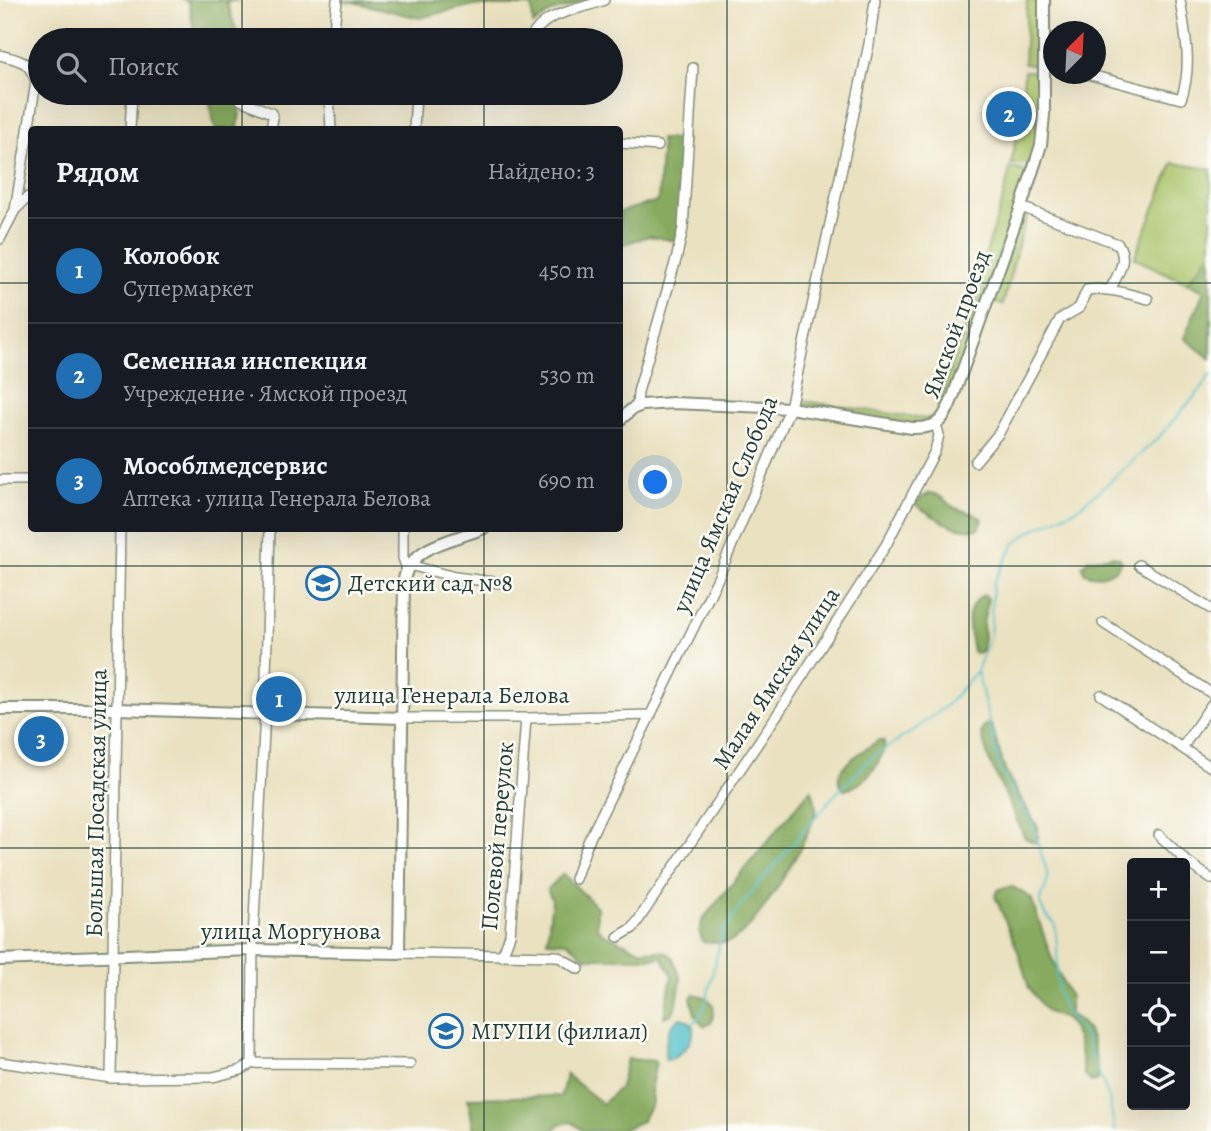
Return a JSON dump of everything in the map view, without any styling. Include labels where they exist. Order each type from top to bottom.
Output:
[{"type":"main road","name":"Ямской проезд","points":[[1044,0],[1046,21]]},
{"type":"main road","name":"Ямской проезд","points":[[637,406],[673,403],[790,408],[912,428],[928,428],[936,424],[943,418],[950,404],[1021,207],[1041,145],[1047,84]]},
{"type":"main road","points":[[623,418],[637,406]]},
{"type":"main road","points":[[399,953],[403,587],[408,567],[416,557],[425,550],[468,532]]},
{"type":"main road","name":"улица Генерала Белова","points":[[0,709],[117,709],[402,718]]},
{"type":"main road","name":"улица Моргунова","points":[[0,960],[252,950],[399,953]]},
{"type":"street","points":[[334,28],[337,0]]},
{"type":"street","points":[[538,28],[551,16],[604,0]]},
{"type":"street","name":"улица Ямская Слобода","points":[[575,879],[588,842],[718,578],[790,408],[869,44],[875,0]]},
{"type":"street","points":[[1106,79],[1181,99],[1188,71],[1180,0]]},
{"type":"street","points":[[0,55],[28,66]]},
{"type":"street","points":[[637,406],[638,392],[683,228],[693,68]]},
{"type":"street","points":[[29,126],[32,105]]},
{"type":"street","points":[[130,126],[131,105]]},
{"type":"street","points":[[253,105],[271,113],[272,126]]},
{"type":"street","points":[[330,105],[331,126]]},
{"type":"street","points":[[414,126],[415,105]]},
{"type":"street","points":[[15,210],[28,131]]},
{"type":"street","points":[[623,142],[658,146]]},
{"type":"street","points":[[0,239],[15,210],[28,197]]},
{"type":"street","points":[[1021,207],[1118,244],[1122,248],[1123,262],[1110,290]]},
{"type":"street","points":[[975,462],[999,433],[1060,319],[1079,308],[1087,290],[1110,290],[1148,299]]},
{"type":"street","name":"Малая Ямская улица","points":[[618,937],[632,928],[640,917],[783,706],[886,545],[934,451],[939,435],[936,424]]},
{"type":"street","points":[[0,480],[28,480]]},
{"type":"street","name":"Большая Посадская улица","points":[[111,1077],[120,532]]},
{"type":"street","points":[[252,1063],[252,950],[265,713],[270,532]]},
{"type":"street","points":[[403,532],[403,558],[408,567],[455,578],[501,583]]},
{"type":"street","points":[[1139,565],[1211,609]]},
{"type":"street","points":[[1103,623],[1211,693]]},
{"type":"street","points":[[1101,695],[1211,766]]},
{"type":"street","points":[[1182,748],[1211,705]]},
{"type":"street","name":"улица Генерала Белова","points":[[402,718],[651,715]]},
{"type":"street","name":"Полевой переулок","points":[[502,956],[510,935],[526,718]]},
{"type":"street","points":[[1159,835],[1185,860],[1211,879]]},
{"type":"street","name":"улица Моргунова","points":[[399,953],[557,956],[579,969]]},
{"type":"street","points":[[0,1062],[111,1077],[213,1077],[241,1070],[252,1063],[410,1064]]},
{"type":"green space","points":[[184,0],[238,0],[227,2],[235,28],[194,28],[189,3]]},
{"type":"green space","points":[[595,0],[551,12],[533,25],[532,6],[470,6],[419,18],[342,1]]},
{"type":"green space","points":[[1027,0],[1039,0],[1039,65],[1024,64]]},
{"type":"green space","points":[[1024,71],[1039,71],[1038,129],[1030,163],[1011,164],[1022,107]]},
{"type":"green space","points":[[210,105],[241,105],[238,126],[214,126]]},
{"type":"green space","points":[[660,139],[685,139],[676,241],[649,236],[623,244],[623,211],[658,201]]},
{"type":"green space","points":[[1173,163],[1211,169],[1211,253],[1187,283],[1134,258]]},
{"type":"green space","points":[[1010,168],[1025,171],[1027,174],[972,330],[968,333],[962,332],[1003,198]]},
{"type":"green space","points":[[1023,212],[1029,212],[1003,305],[995,303],[993,301]]},
{"type":"green space","points":[[1211,253],[1211,359],[1184,338],[1204,291],[1187,283]]},
{"type":"green space","points":[[961,338],[968,340],[954,383],[939,415],[932,421],[912,423],[797,403],[796,400],[926,419],[935,416]]},
{"type":"green space","points":[[930,493],[941,497],[955,508],[980,517],[983,520],[978,529],[952,526],[914,504]]},
{"type":"green space","points":[[1112,556],[1122,561],[1110,573],[1101,576],[1085,573],[1082,566],[1088,560]]},
{"type":"green space","points":[[983,595],[988,599],[983,623],[982,651],[977,653],[973,652],[969,614]]},
{"type":"green space","points":[[989,723],[1005,771],[1038,828],[1036,843],[1025,838],[989,760],[981,733]]},
{"type":"green space","points":[[879,740],[884,741],[884,748],[872,772],[859,784],[844,790],[839,783],[843,768]]},
{"type":"green space","points":[[811,789],[816,807],[812,823],[795,859],[770,899],[735,939],[724,943],[703,942],[700,934],[702,920]]},
{"type":"green space","points":[[563,874],[597,907],[597,928],[604,934],[640,950],[666,952],[673,958],[681,979],[677,1004],[672,1014],[664,1017],[672,975],[663,958],[586,958],[567,942],[547,941],[552,899],[547,890]]},
{"type":"green space","points":[[1013,887],[1031,898],[1052,959],[1070,997],[1070,1014],[1082,1023],[1090,1035],[1098,1080],[1091,1082],[1084,1075],[1079,1045],[1072,1026],[1065,1019],[1047,1012],[1029,988],[1018,951],[995,896],[999,889]]},
{"type":"green space","points":[[694,994],[705,997],[712,1003],[713,1017],[711,1023],[705,1026],[695,1014],[691,998]]},
{"type":"green space","points":[[627,1059],[656,1061],[651,1087],[652,1103],[642,1121],[619,1131],[583,1131],[572,1122],[560,1124],[553,1131],[474,1131],[468,1098],[561,1096],[566,1074],[603,1104],[620,1087]]},
{"type":"water","points":[[680,1018],[693,1026],[691,1040],[680,1053],[666,1060],[670,1029]]},
{"type":"waterway","points":[[1115,1131],[1109,1098],[1085,1037],[1064,1008],[1058,991],[1055,924],[1040,904],[1048,875],[1031,822],[1001,771],[977,671],[990,636],[993,584],[1014,544],[1031,531],[1076,509],[1105,486],[1158,438],[1203,387],[1211,373]]},
{"type":"waterway","points":[[692,1024],[705,1006],[722,934],[740,906],[831,799],[871,758],[948,704],[976,672]]},
{"type":"place","name":"Семенная инспекция","points":[[1009,114]]},
{"type":"place","name":"Детский сад №8","points":[[323,583]]},
{"type":"place","name":"Колобок","points":[[279,699]]},
{"type":"place","name":"Мособлмедсервис","points":[[41,739]]},
{"type":"place","name":"МГУПИ (филиал)","points":[[446,1031]]}]
